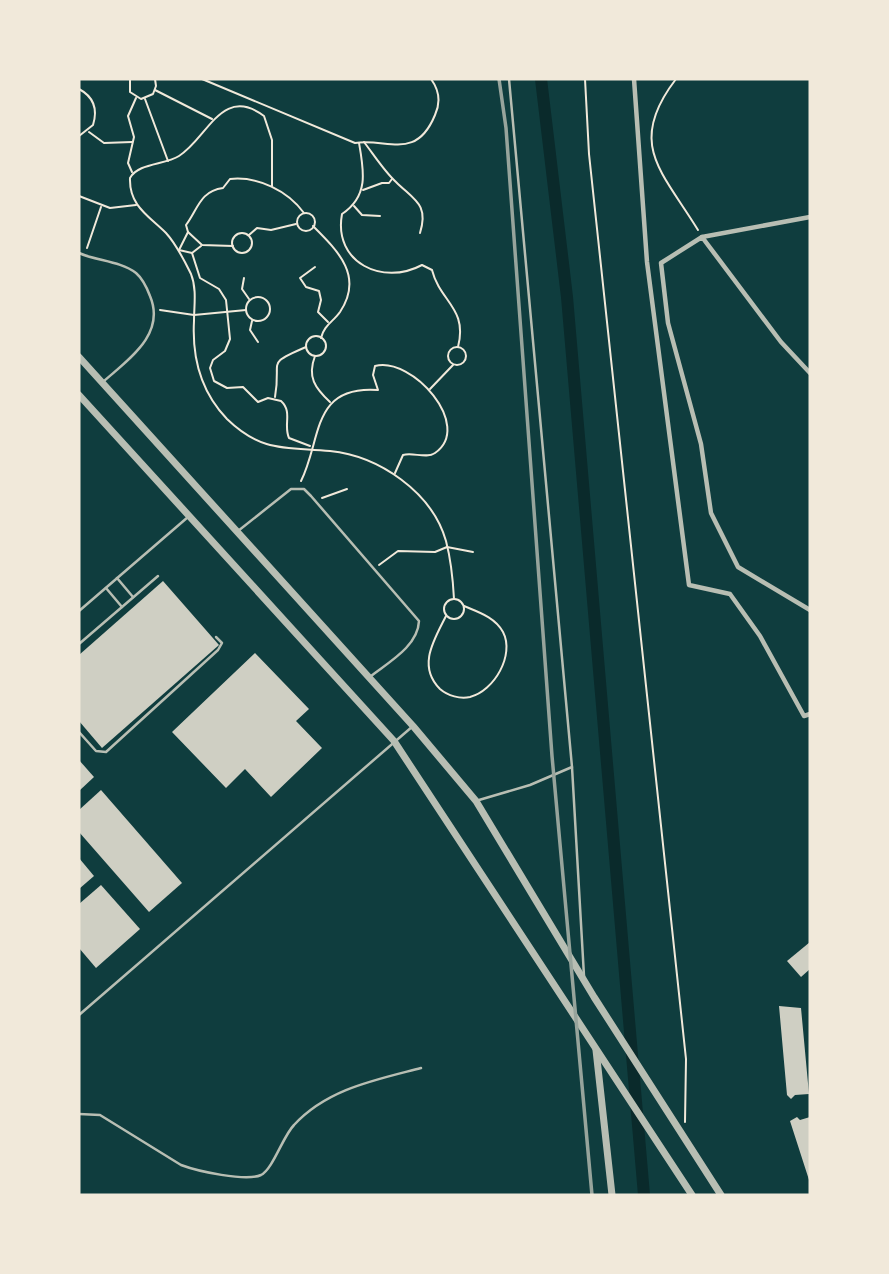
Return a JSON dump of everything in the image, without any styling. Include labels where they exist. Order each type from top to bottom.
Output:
[{"type":"street","points":[[634,79],[647,262],[689,585],[730,594],[760,636],[804,716],[810,714]]},
{"type":"street","points":[[810,217],[702,237],[661,262],[668,323],[701,444],[711,513],[738,567],[810,610]]},
{"type":"street","points":[[702,237],[781,342],[810,373]]},
{"type":"street","points":[[79,357],[236,534],[413,726],[476,801],[594,997],[721,1195]]},
{"type":"street","points":[[79,395],[394,741],[691,1194]]},
{"type":"street","points":[[596,1048],[612,1195]]},
{"type":"lane","points":[[509,79],[572,767],[585,980]]},
{"type":"lane","points":[[79,253],[136,273],[143,281],[155,309],[155,320],[146,341],[102,383]]},
{"type":"lane","points":[[236,534],[278,499],[298,487],[304,488],[419,621],[417,636],[410,644],[369,678]]},
{"type":"lane","points":[[79,611],[190,515]]},
{"type":"lane","points":[[79,644],[158,576]]},
{"type":"lane","points":[[117,578],[133,597]]},
{"type":"lane","points":[[105,588],[122,607]]},
{"type":"lane","points":[[79,732],[96,751],[106,752],[218,650],[222,643],[216,637]]},
{"type":"lane","points":[[79,1008],[80,1013],[413,726]]},
{"type":"lane","points":[[476,801],[530,785],[572,767]]},
{"type":"lane","points":[[79,1114],[100,1115],[116,1123],[141,1142],[188,1167],[250,1177],[268,1170],[294,1125],[336,1093],[421,1068]]},
{"type":"path","points":[[130,79],[128,87],[136,98],[145,99],[155,90],[155,79]]},
{"type":"path","points":[[202,79],[359,142],[370,140],[389,146],[420,139],[430,126],[439,105],[439,95],[431,79]]},
{"type":"path","points":[[586,79],[589,154],[687,1059],[685,1127]]},
{"type":"path","points":[[676,79],[658,104],[650,145],[661,170],[702,237]]},
{"type":"path","points":[[79,89],[88,94],[96,109],[93,125],[79,136]]},
{"type":"path","points":[[155,90],[213,119]]},
{"type":"path","points":[[136,98],[128,116],[133,142],[128,163],[133,173],[130,187],[137,205],[178,250],[193,279],[196,362],[203,384],[228,419],[260,442],[282,449],[331,451],[359,458],[394,474],[424,502],[440,527],[447,547],[454,599],[495,622],[504,634],[507,652],[489,686],[469,697],[456,697],[444,692],[428,673],[429,651],[446,616],[444,607],[454,599]]},
{"type":"path","points":[[145,99],[169,162]]},
{"type":"path","points":[[247,108],[250,99]]},
{"type":"path","points":[[133,173],[169,162],[193,144],[213,119],[226,110],[247,108],[264,116],[272,140],[272,186]]},
{"type":"path","points":[[87,131],[104,143],[133,142]]},
{"type":"path","points":[[359,142],[364,177],[362,191],[353,205],[342,214],[340,223],[349,253],[368,270],[381,274],[410,272],[422,265],[432,270],[435,284],[456,309],[460,320],[458,347]]},
{"type":"path","points":[[364,142],[392,178],[414,196],[424,218],[420,233]]},
{"type":"path","points":[[202,245],[188,232],[186,225],[202,198],[211,190],[223,188],[230,179],[241,178],[272,186],[296,202],[304,213],[312,216],[313,226],[346,261],[350,274],[346,300],[337,316],[328,323],[321,338],[325,349],[315,355],[311,366],[314,384],[331,403]]},
{"type":"path","points":[[362,191],[389,183],[392,178]]},
{"type":"path","points":[[79,196],[102,206],[124,208],[137,205]]},
{"type":"path","points":[[353,205],[362,215],[380,216]]},
{"type":"path","points":[[84,256],[102,206]]},
{"type":"path","points":[[297,224],[299,216],[304,213]]},
{"type":"path","points":[[233,246],[237,234],[249,235],[257,228],[271,230],[297,224],[306,230],[313,226]]},
{"type":"path","points":[[178,250],[188,232]]},
{"type":"path","points":[[192,253],[202,245],[233,246],[240,252],[249,250],[252,244],[249,235]]},
{"type":"path","points":[[178,250],[192,253]]},
{"type":"path","points":[[192,253],[200,278],[224,293],[230,339],[225,351],[213,360],[210,368],[214,381],[227,388],[243,387],[258,402],[274,398],[287,406],[286,431],[289,438],[311,446]]},
{"type":"path","points":[[314,267],[300,278],[306,287],[318,291],[321,300],[318,312],[328,323]]},
{"type":"path","points":[[244,278],[242,289],[250,300]]},
{"type":"path","points":[[250,300],[264,299],[269,309],[264,319],[253,320]]},
{"type":"path","points":[[246,310],[250,300]]},
{"type":"path","points":[[155,309],[194,315],[246,310]]},
{"type":"path","points":[[246,310],[253,320]]},
{"type":"path","points":[[253,320],[250,330],[258,342]]},
{"type":"path","points":[[274,398],[274,366],[281,358],[306,347],[309,339],[321,338]]},
{"type":"path","points":[[306,347],[315,355]]},
{"type":"path","points":[[429,389],[454,365],[460,365],[466,358],[465,352],[458,347]]},
{"type":"path","points":[[454,365],[447,355],[453,348],[458,347]]},
{"type":"path","points":[[298,487],[306,471],[320,419],[331,403],[354,391],[378,390],[373,375],[375,366],[382,365],[410,373],[429,389],[443,410],[448,430],[446,439],[430,456],[403,455],[394,474]]},
{"type":"path","points":[[315,500],[347,489]]},
{"type":"path","points":[[375,568],[398,551],[435,552],[447,547],[473,552]]},
{"type":"path","points":[[446,616],[459,618],[464,613],[464,606]]},
{"type":"building","points":[[163,581],[219,645],[102,748],[79,721],[79,655]]},
{"type":"building","points":[[255,653],[309,709],[296,721],[322,748],[271,797],[245,769],[226,788],[172,732]]},
{"type":"building","points":[[79,760],[94,777],[79,791]]},
{"type":"building","points":[[101,790],[182,883],[149,912],[79,832],[79,810]]},
{"type":"building","points":[[79,858],[94,876],[79,889]]},
{"type":"building","points":[[101,885],[140,929],[96,968],[79,948],[79,904]]},
{"type":"building","points":[[810,942],[810,969],[801,977],[787,961]]},
{"type":"building","points":[[779,1006],[801,1008],[809,1094],[795,1095],[791,1099],[787,1095]]},
{"type":"building","points":[[797,1117],[800,1120],[810,1117],[810,1183],[790,1121]]},
{"type":"waterway","points":[[541,79],[567,297],[644,1195]]},
{"type":"railway","points":[[499,79],[506,128],[552,756],[592,1195]]}]
